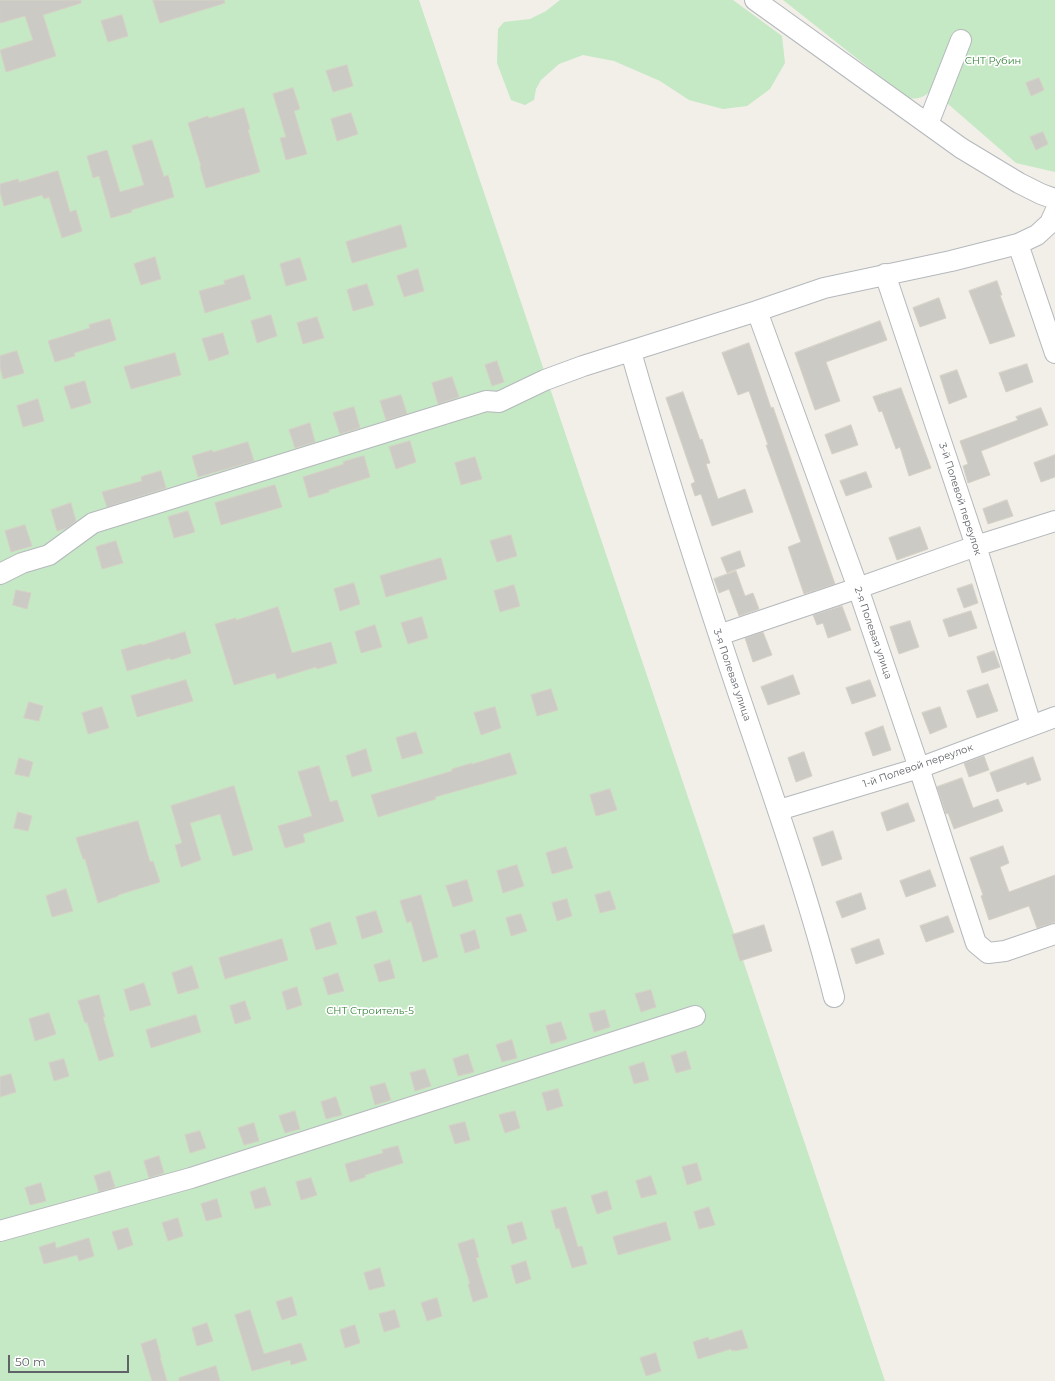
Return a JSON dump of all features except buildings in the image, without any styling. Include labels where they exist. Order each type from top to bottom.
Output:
[{"type":"street","points":[[755,0],[961,148],[1019,183],[1055,199]]},
{"type":"street","points":[[928,124],[961,40]]},
{"type":"street","points":[[0,574],[22,563],[49,555],[93,523],[486,401],[499,402],[545,380],[583,366],[631,352],[824,288],[951,261],[1018,244],[1037,235],[1050,223],[1055,212]]},
{"type":"street","points":[[1018,244],[1055,353]]},
{"type":"street","name":"3-й Полевой переулок","points":[[885,274],[976,546],[1031,725]]},
{"type":"street","name":"2-я Полевая улица","points":[[757,311],[858,588],[976,943],[988,953],[1005,951],[1055,934]]},
{"type":"street","name":"3-я Полевая улица","points":[[631,352],[655,436],[719,635],[779,810],[826,964],[834,997]]},
{"type":"street","points":[[719,635],[976,546],[1055,521]]},
{"type":"street","name":"1-й Полевой переулок","points":[[779,810],[919,768],[1055,717]]},
{"type":"street","points":[[0,1231],[191,1178],[695,1016]]},
{"type":"green space","name":"СНТ Строитель-5","points":[[0,0],[419,0],[885,1381],[0,1381]]},
{"type":"green space","points":[[560,0],[733,0],[782,36],[785,63],[770,89],[747,106],[723,109],[689,100],[660,81],[614,61],[583,55],[559,64],[541,80],[536,89],[534,100],[525,105],[511,100],[497,63],[498,29],[504,22],[530,19],[546,11]]},
{"type":"green space","name":"СНТ Рубин","points":[[783,0],[1055,0],[1055,172],[1016,163],[932,90],[921,97],[914,99],[907,98]]}]
